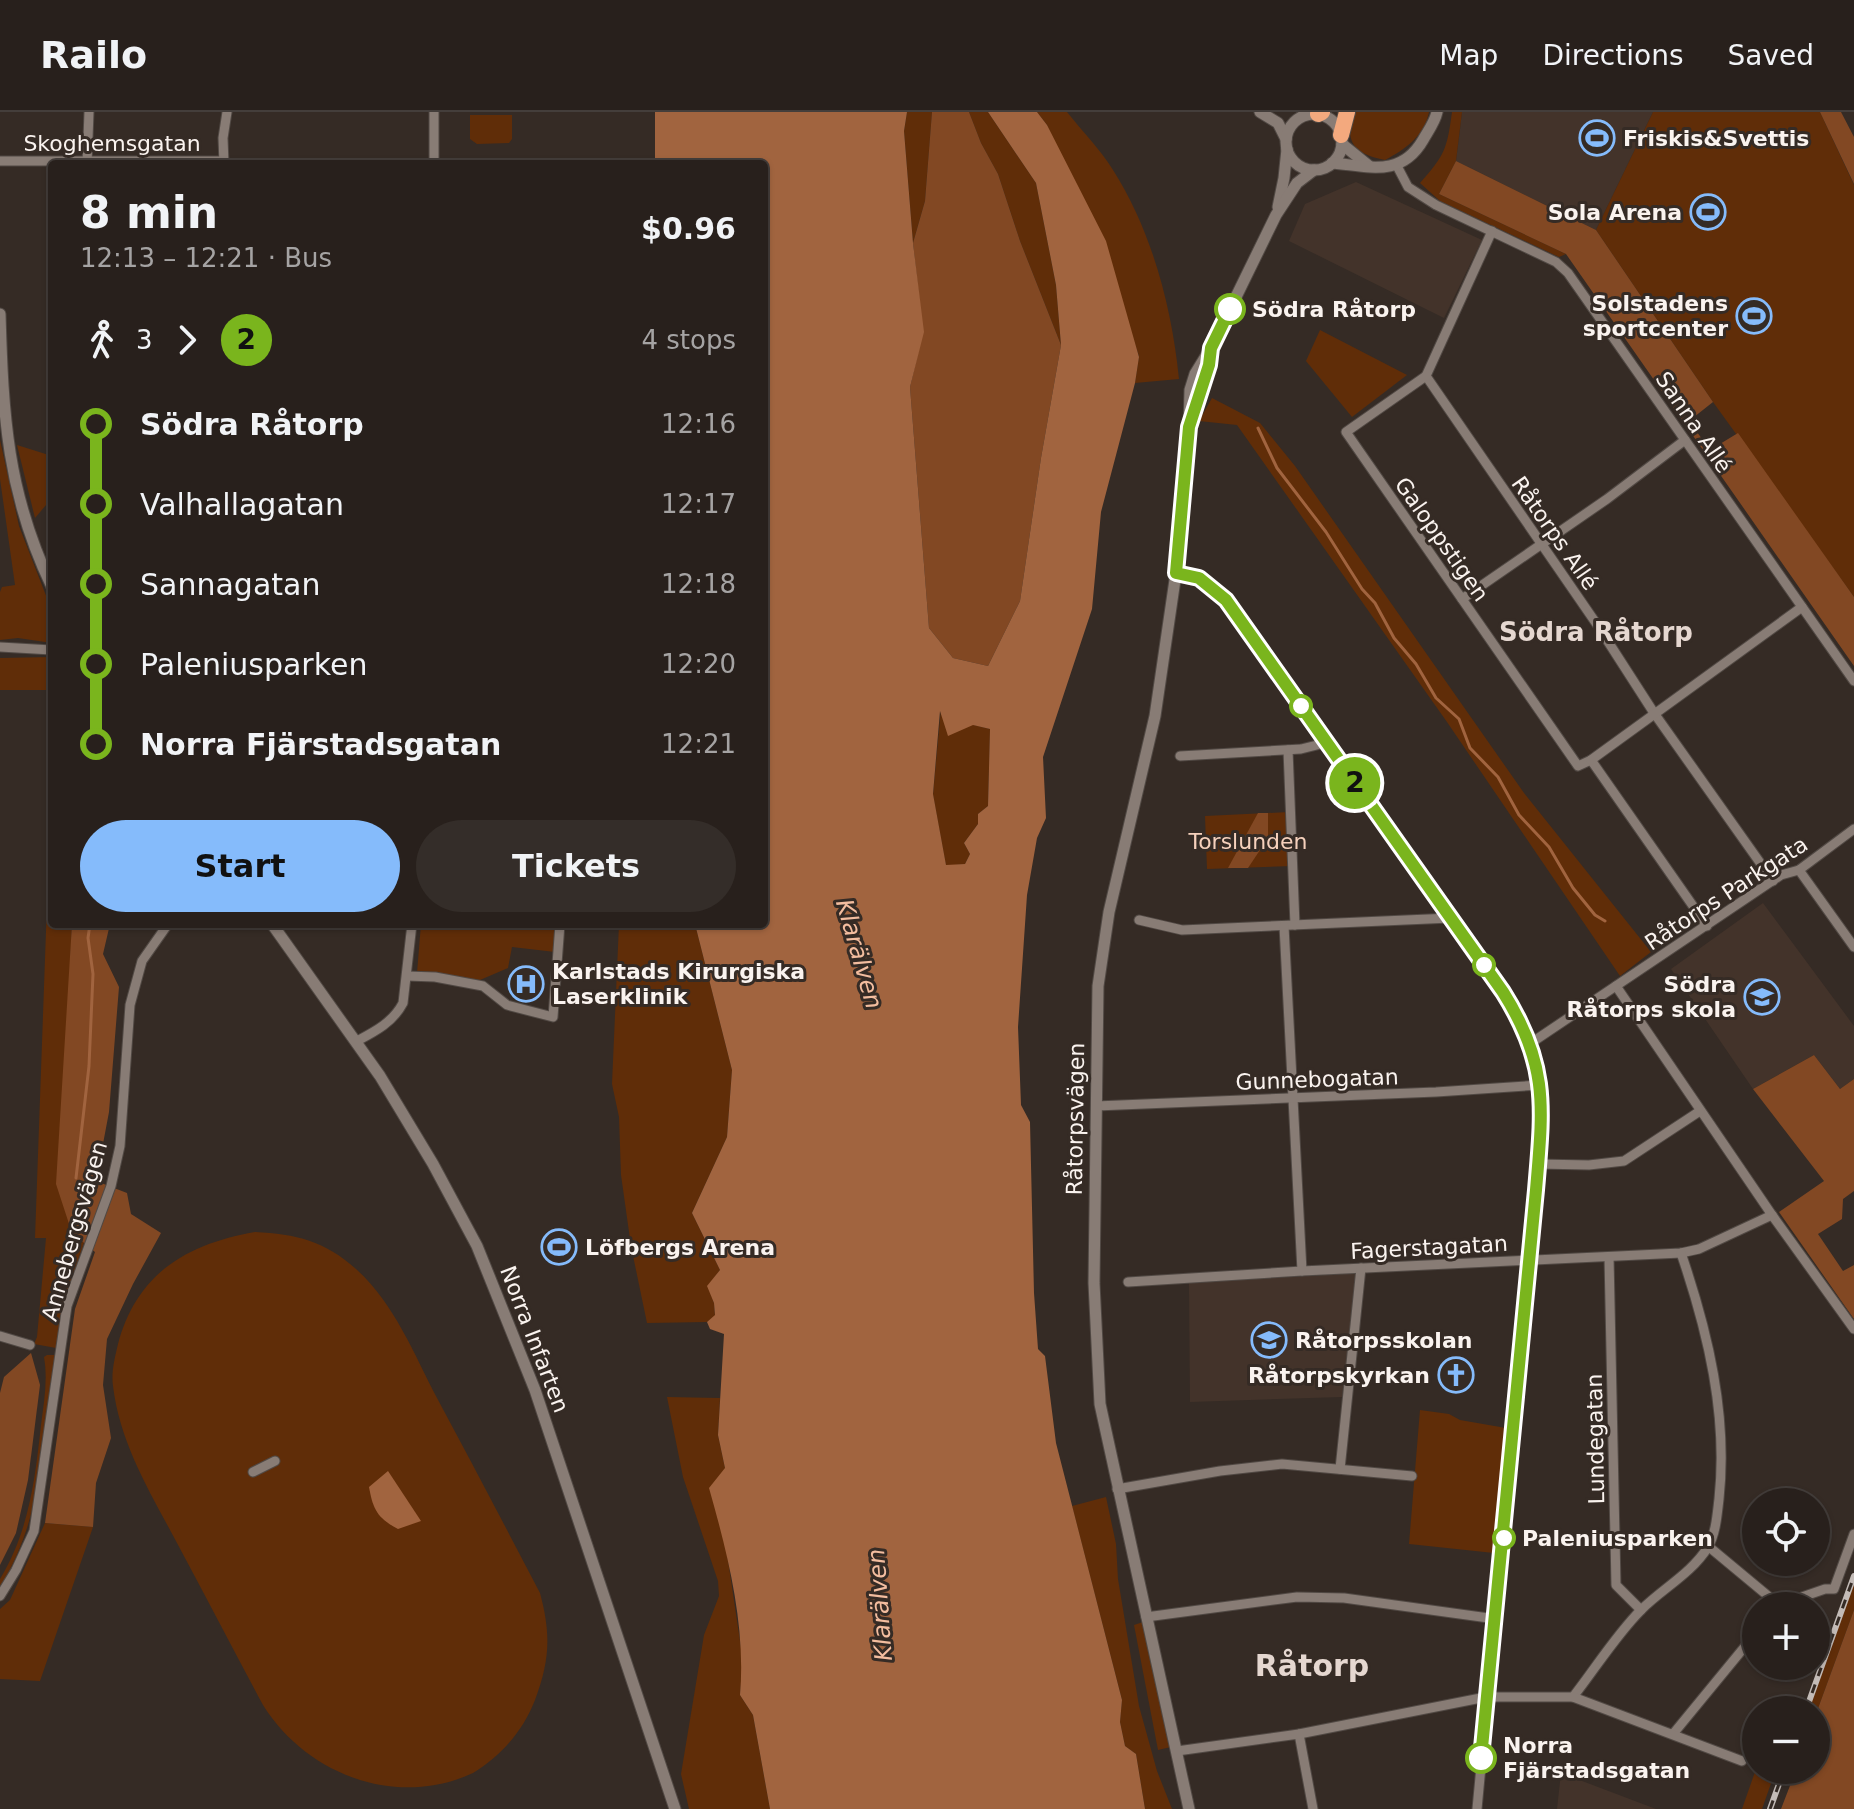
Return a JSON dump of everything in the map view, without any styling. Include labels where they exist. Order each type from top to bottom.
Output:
[{"type":"highway","points":[[1341,139],[1347,112]]},
{"type":"street","points":[[87,160],[89,112]]},
{"type":"street","points":[[224,160],[227,112]]},
{"type":"street","points":[[434,112],[434,160]]},
{"type":"street","points":[[1260,112],[1278,123],[1297,164],[1314,170]]},
{"type":"street","points":[[1332,163],[1380,169],[1397,166],[1418,149],[1437,112]]},
{"type":"street","points":[[1276,215],[1284,178],[1286,144],[1293,123],[1312,113],[1332,121],[1341,139],[1370,167]]},
{"type":"street","points":[[1276,215],[1297,183],[1337,158],[1341,139]]},
{"type":"street","name":"Skoghemsgatan","points":[[0,161],[48,162]]},
{"type":"street","name":"Sanna Allé","points":[[1397,166],[1408,187],[1436,205],[1556,262],[1568,273],[1854,681]]},
{"type":"street","name":"Råtorpsvägen","points":[[1189,1809],[1100,1404],[1095,1346],[1093,1214],[1096,1044],[1102,951],[1155,716],[1176,573],[1190,390],[1195,374],[1211,348],[1276,215]]},
{"type":"street","points":[[1426,376],[1492,231]]},
{"type":"street","points":[[0,314],[6,433],[16,492],[32,545],[48,579]]},
{"type":"street","name":"Råtorps Allé","points":[[1426,376],[1654,713],[1773,881]]},
{"type":"street","name":"Galoppstigen","points":[[1426,376],[1346,432],[1578,766],[1591,760],[1707,926]]},
{"type":"street","points":[[1462,599],[1685,440]]},
{"type":"street","points":[[1176,573],[1199,578],[1217,590],[1503,992],[1531,1043],[1540,1085],[1542,1119],[1477,1809]]},
{"type":"street","points":[[1591,760],[1802,607]]},
{"type":"street","points":[[0,647],[48,650]]},
{"type":"street","points":[[1180,756],[1288,750],[1310,747],[1324,739]]},
{"type":"street","points":[[1288,750],[1292,839],[1289,926],[1293,1099],[1302,1271]]},
{"type":"street","name":"Råtorps Parkgata","points":[[1531,1043],[1773,881],[1799,870],[1854,829]]},
{"type":"street","points":[[1799,870],[1854,947]]},
{"type":"street","points":[[1139,920],[1182,930],[1451,918]]},
{"type":"street","name":"Annebergsvägen","points":[[0,1596],[34,1531],[67,1306],[111,1186],[117,1159],[130,1005],[142,961],[165,928]]},
{"type":"street","name":"Norra Infarten","points":[[275,928],[357,1041],[433,1164],[483,1260],[535,1390],[675,1809]]},
{"type":"street","points":[[357,1041],[385,1025],[403,1003],[412,928]]},
{"type":"street","points":[[407,976],[435,977],[483,986],[507,1005],[553,1017],[560,928]]},
{"type":"street","points":[[1616,986],[1854,1329]]},
{"type":"street","name":"Gunnebogatan","points":[[1096,1106],[1540,1085]]},
{"type":"street","points":[[1538,1164],[1589,1165],[1624,1161],[1700,1111]]},
{"type":"street","name":"Fagerstagatan","points":[[1128,1282],[1681,1253],[1699,1249],[1772,1215]]},
{"type":"street","points":[[1573,1697],[1641,1610],[1681,1578],[1708,1546],[1717,1522],[1721,1483],[1715,1379],[1697,1299],[1681,1253]]},
{"type":"street","name":"Lundegatan","points":[[1609,1257],[1616,1585],[1641,1610]]},
{"type":"street","points":[[1340,1469],[1361,1268]]},
{"type":"street","points":[[0,1336],[30,1345]]},
{"type":"street","points":[[253,1472],[275,1461]]},
{"type":"street","points":[[1117,1489],[1282,1464],[1412,1476]]},
{"type":"street","points":[[1817,1592],[1834,1589],[1854,1534]]},
{"type":"street","points":[[1708,1546],[1762,1592]]},
{"type":"street","points":[[1146,1617],[1297,1597],[1344,1598],[1496,1619]]},
{"type":"street","points":[[1673,1734],[1742,1650]]},
{"type":"street","points":[[1177,1751],[1299,1734],[1486,1697],[1573,1697],[1742,1761]]},
{"type":"street","points":[[1299,1734],[1313,1809]]},
{"type":"shaded area","points":[[1462,112],[1653,112],[1596,230],[1456,161]]},
{"type":"shaded area","points":[[1356,182],[1482,240],[1444,318],[1289,241],[1305,204]]},
{"type":"shaded area","name":"Södra Råtorps skola","points":[[1763,903],[1854,1026],[1854,1079],[1840,1089],[1814,1055],[1753,1089],[1671,969]]},
{"type":"shaded area","name":"Råtorpsskolan","points":[[1357,1273],[1342,1397],[1190,1402],[1189,1283]]},
{"type":"shaded area","points":[[1561,1773],[1656,1809],[1557,1809]]},
{"type":"green space","points":[[907,112],[932,112],[925,201],[913,243],[904,131]]},
{"type":"green space","points":[[932,112],[969,112],[998,174],[1020,241],[1061,345],[1020,601],[988,666],[953,658],[929,628],[910,387],[923,332],[913,243],[925,201]]},
{"type":"green space","points":[[969,112],[988,112],[1036,183],[1056,285],[1061,345],[1020,241],[998,174]]},
{"type":"green space","points":[[1037,112],[1067,112],[1113,170],[1127,194],[1158,271],[1171,325],[1179,379],[1135,383],[1139,356],[1127,321],[1047,125]]},
{"type":"green space","points":[[1352,112],[1429,112],[1418,135],[1385,160],[1366,154],[1354,145],[1350,132]]},
{"type":"green space","points":[[1452,112],[1462,112],[1456,161],[1439,194],[1566,254],[1559,257],[1440,201],[1420,183],[1444,151]]},
{"type":"green space","name":"Solstadens sportcenter","points":[[1653,112],[1820,112],[1854,185],[1854,597],[1713,402],[1596,230]]},
{"type":"green space","points":[[1820,112],[1841,112],[1854,137],[1854,184]]},
{"type":"green space","points":[[470,115],[512,115],[512,139],[509,143],[477,144],[470,139]]},
{"type":"green space","points":[[1456,161],[1596,230],[1713,402],[1689,421],[1710,450],[1738,433],[1854,597],[1854,666],[1566,254],[1439,194]]},
{"type":"green space","points":[[1320,330],[1407,375],[1352,417],[1306,361]]},
{"type":"green space","points":[[1212,398],[1260,423],[1295,466],[1524,793],[1651,952],[1620,976],[1447,722],[1237,425],[1199,421]]},
{"type":"green space","points":[[0,440],[19,526],[48,601],[48,642],[18,638],[0,640],[0,592],[2,587],[15,585],[0,479]]},
{"type":"green space","points":[[17,445],[48,455],[48,503],[35,518]]},
{"type":"green space","points":[[48,657],[48,690],[0,690],[0,658]]},
{"type":"green space","points":[[941,708],[974,725],[990,729],[988,806],[978,814],[978,824],[964,843],[970,854],[965,864],[946,866],[933,795]]},
{"type":"green space","name":"Torslunden","points":[[1289,812],[1292,866],[1207,869],[1205,816]]},
{"type":"green space","points":[[1258,813],[1268,813],[1268,838],[1248,868],[1228,868]]},
{"type":"green space","points":[[48,876],[48,928],[72,928],[68,1012],[72,1233],[84,1243],[64,1300],[56,1348],[34,1344],[46,1238],[35,1238]]},
{"type":"green space","points":[[72,928],[109,928],[103,954],[119,987],[109,1112],[96,1181],[127,1193],[131,1214],[161,1233],[107,1339],[103,1385],[111,1438],[96,1483],[93,1527],[45,1523],[75,1309],[95,1252],[72,1233],[56,1184]]},
{"type":"green space","points":[[421,928],[557,928],[555,952],[512,947],[508,968],[480,980],[417,973]]},
{"type":"green space","points":[[619,928],[696,928],[732,1070],[727,1137],[692,1213],[720,1270],[708,1286],[715,1316],[707,1322],[647,1323],[631,1246],[621,1175],[619,1117],[612,1084]]},
{"type":"green space","points":[[1814,1055],[1840,1089],[1854,1079],[1854,1191],[1843,1199],[1842,1219],[1818,1234],[1843,1271],[1854,1265],[1854,1319],[1779,1212],[1824,1181],[1753,1089]]},
{"type":"green space","points":[[255,1232],[297,1237],[333,1252],[356,1269],[381,1297],[411,1347],[540,1593],[547,1647],[544,1672],[535,1700],[510,1742],[473,1773],[444,1783],[414,1787],[384,1785],[355,1778],[303,1750],[281,1729],[263,1705],[129,1448],[117,1407],[113,1375],[118,1344],[138,1298],[168,1266],[187,1254],[230,1237]]},
{"type":"green space","points":[[31,1353],[40,1385],[28,1480],[16,1533],[0,1565],[0,1393],[4,1377]]},
{"type":"green space","points":[[55,1355],[40,1475],[26,1532],[0,1587],[0,1579],[18,1542],[29,1505],[44,1399],[44,1357]]},
{"type":"green space","points":[[667,1397],[720,1398],[718,1435],[725,1468],[726,1547],[743,1661],[740,1695],[753,1715],[770,1809],[689,1809],[681,1774],[704,1635],[719,1596],[718,1581],[683,1477]]},
{"type":"green space","name":"Paleniusparken","points":[[1420,1410],[1506,1428],[1494,1553],[1409,1544]]},
{"type":"green space","points":[[1106,1497],[1116,1544],[1118,1579],[1139,1706],[1157,1771],[1172,1809],[1145,1809],[1136,1754],[1125,1746],[1120,1722],[1122,1700],[1072,1506]]},
{"type":"green space","points":[[45,1523],[93,1527],[40,1681],[0,1679],[0,1609],[10,1600]]},
{"type":"green space","points":[[1854,1583],[1854,1610],[1830,1676],[1830,1649]]},
{"type":"green space","points":[[1854,1610],[1854,1809],[1781,1809],[1791,1784],[1830,1784],[1830,1696],[1823,1696]]},
{"type":"green space","points":[[1143,1622],[1171,1747],[1158,1750],[1134,1625]]},
{"type":"green space","points":[[1819,1680],[1828,1680],[1823,1696],[1813,1696]]},
{"type":"green space","points":[[1751,1784],[1771,1784],[1762,1809],[1742,1809]]},
{"type":"water","name":"Klarälven","points":[[655,112],[907,112],[904,131],[924,332],[910,387],[929,628],[953,658],[988,666],[1020,601],[1061,345],[1056,285],[1036,183],[988,112],[1037,112],[1047,125],[1106,241],[1139,357],[1101,512],[1092,609],[1043,757],[1046,818],[1037,838],[1027,895],[1018,1027],[1021,1105],[1030,1122],[1038,1349],[1045,1356],[1056,1443],[1122,1700],[1120,1722],[1125,1746],[1136,1754],[1145,1809],[770,1809],[753,1715],[740,1695],[738,1617],[729,1565],[709,1488],[725,1468],[718,1435],[724,1334],[710,1329],[707,1322],[715,1315],[707,1286],[720,1270],[692,1213],[727,1137],[732,1070],[696,928],[768,928],[768,160],[655,160]],"holes":[[[940,711],[948,736],[973,725],[990,729],[988,806],[978,814],[978,824],[964,843],[970,854],[965,864],[946,865],[933,794]]]},
{"type":"water","points":[[388,1471],[421,1521],[398,1529],[377,1512],[369,1487]]},
{"type":"waterway","points":[[1258,428],[1277,468],[1375,603],[1394,638],[1416,664],[1436,698],[1459,719],[1470,748],[1498,777],[1519,815],[1549,847],[1573,888],[1595,915],[1605,921]]},
{"type":"waterway","points":[[76,1178],[89,1066],[93,974],[89,928]]},
{"type":"railway","points":[[1811,1696],[1854,1576]]},
{"type":"railway","points":[[1770,1809],[1779,1784]]},
{"type":"bus line","name":"2","points":[[1230,309],[1211,348],[1203,388],[1189,427],[1176,573],[1190,574],[1207,582],[1226,600],[1503,992],[1531,1043],[1540,1085],[1542,1119],[1536,1190],[1481,1758]]},
{"type":"place","name":"Friskis&Svettis","points":[[1597,138]]},
{"type":"place","name":"Sola Arena","points":[[1708,212]]},
{"type":"place","name":"Södra Råtorp","points":[[1230,309]]},
{"type":"place","name":"Solstadens sportcenter","points":[[1754,316]]},
{"type":"place","name":"Karlstads Kirurgiska Laserklinik","points":[[526,984]]},
{"type":"place","name":"Södra Råtorps skola","points":[[1762,997]]},
{"type":"place","name":"Löfbergs Arena","points":[[559,1247]]},
{"type":"place","name":"Råtorpsskolan","points":[[1269,1340]]},
{"type":"place","name":"Råtorpskyrkan","points":[[1456,1375]]},
{"type":"place","name":"Paleniusparken","points":[[1504,1538]]},
{"type":"place","name":"Norra Fjärstadsgatan","points":[[1481,1758]]},
{"type":"district","name":"Södra Råtorp","points":[[1596,632]]},
{"type":"district","name":"Råtorp","points":[[1312,1666]]}]
